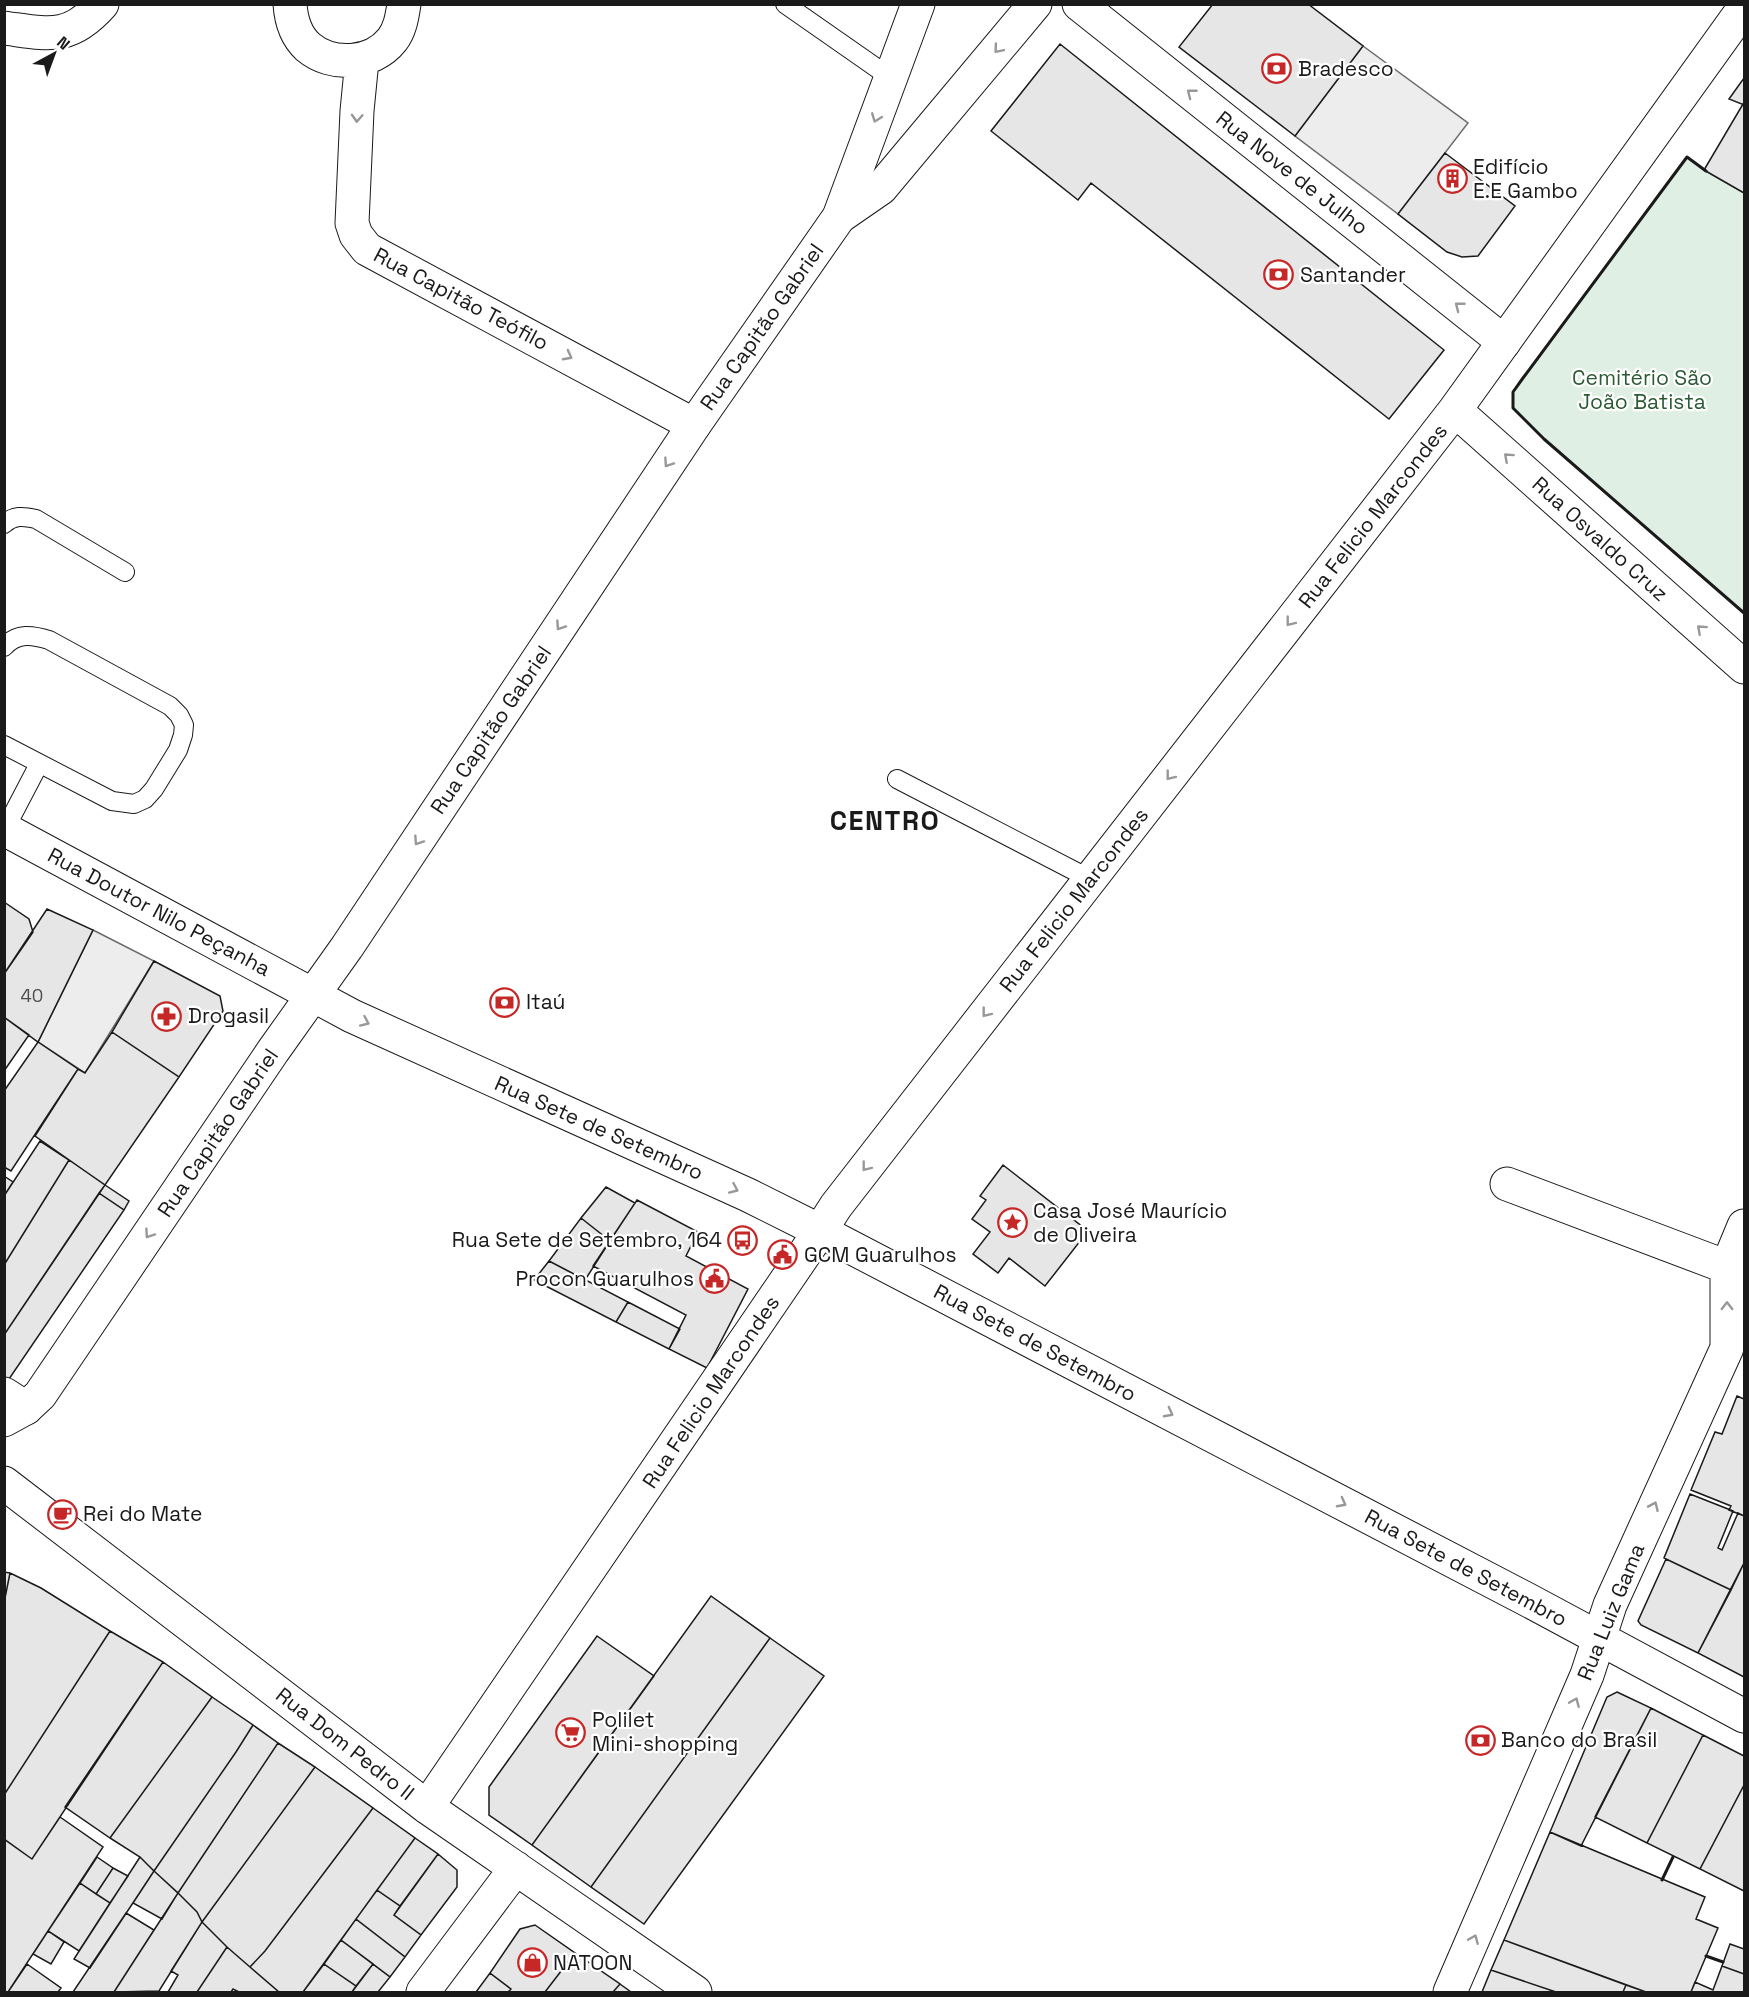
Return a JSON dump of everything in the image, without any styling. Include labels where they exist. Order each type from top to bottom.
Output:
[{"type":"street","points":[[4,28],[46,34],[71,30],[88,20],[102,4]]},
{"type":"street","points":[[286,10],[307,46],[333,60],[362,60],[379,52],[393,39],[401,22],[404,4]]},
{"type":"street","name":"Rua Capitão Gabriel","points":[[12,1407],[40,1395],[347,947],[694,425],[839,217],[918,4]]},
{"type":"street","points":[[839,217],[881,188],[1035,4]]},
{"type":"street","name":"Rua Nove de Julho","points":[[1078,4],[1504,342]]},
{"type":"street","name":"Rua Felicio Marcondes","points":[[427,1807],[836,1206],[1455,410],[1744,8]]},
{"type":"street","name":"Rua Capitão Teófilo","points":[[362,60],[357,111],[352,223],[356,236],[367,249],[694,425]]},
{"type":"street","name":"Rua Osvaldo Cruz","points":[[1455,410],[1744,667]]},
{"type":"street","name":"Rua Doutor Nilo Peçanha","points":[[8,831],[313,995]]},
{"type":"street","name":"Rua Sete de Setembro","points":[[313,995],[352,1016],[738,1191],[820,1231],[1744,1716]]},
{"type":"street","points":[[1507,1184],[1727,1267]]},
{"type":"street","name":"Rua Luiz Gama","points":[[1450,1992],[1587,1675],[1610,1605],[1736,1351],[1727,1267],[1744,1226]]},
{"type":"street","name":"Rua Dom Pedro II","points":[[4,1483],[427,1807],[695,1992]]},
{"type":"street","points":[[423,1992],[516,1868]]},
{"type":"lane","points":[[785,4],[891,78]]},
{"type":"lane","points":[[4,524],[22,515],[36,519],[125,572]]},
{"type":"lane","points":[[4,646],[21,636],[34,635],[50,640],[170,706],[179,715],[184,725],[178,750],[154,789],[145,799],[134,804],[112,801],[4,745]]},
{"type":"lane","points":[[8,831],[44,766]]},
{"type":"lane","points":[[897,779],[1090,879]]},
{"type":"green space","name":"Cemitério São João Batista","points":[[1687,157],[1704,170],[1744,193],[1744,613],[1544,439],[1513,408],[1513,392]]},
{"type":"shaded area","points":[[1363,46],[1468,123],[1398,214],[1295,136]]},
{"type":"shaded area","points":[[93,930],[154,961],[85,1073],[38,1042]]},
{"type":"building","name":"Bradesco","points":[[1213,4],[1308,4],[1363,46],[1295,136],[1179,47]]},
{"type":"building","name":"Santander","points":[[1060,44],[1444,350],[1389,419],[1091,183],[1078,200],[991,131]]},
{"type":"building","points":[[1744,78],[1744,105],[1729,99]]},
{"type":"building","points":[[1744,105],[1744,193],[1704,170]]},
{"type":"building","name":"Edifício E.E Gambo","points":[[1445,153],[1515,206],[1478,256],[1462,257],[1447,252],[1398,214]]},
{"type":"building","points":[[4,902],[29,919],[33,932],[4,974]]},
{"type":"building","points":[[47,909],[93,930],[38,1042],[4,1017],[4,974]]},
{"type":"building","points":[[154,961],[220,996],[223,1011],[179,1077],[112,1032]]},
{"type":"building","points":[[4,1017],[29,1035],[4,1071]]},
{"type":"building","points":[[112,1032],[179,1077],[105,1185],[35,1136],[78,1069],[85,1073]]},
{"type":"building","points":[[38,1042],[78,1069],[11,1171],[4,1167],[4,1091]]},
{"type":"building","points":[[40,1141],[69,1160],[4,1265],[4,1196]]},
{"type":"building","points":[[69,1160],[105,1185],[4,1335],[4,1265]]},
{"type":"building","points":[[1003,1165],[1088,1231],[1045,1286],[1009,1258],[998,1273],[973,1254],[990,1232],[972,1219],[986,1200],[980,1196]]},
{"type":"building","points":[[4,1176],[13,1182],[4,1196]]},
{"type":"building","points":[[105,1185],[129,1201],[124,1210],[99,1193]]},
{"type":"building","points":[[606,1187],[635,1203],[610,1241],[581,1218]]},
{"type":"building","points":[[99,1193],[124,1210],[7,1382],[4,1380],[4,1335]]},
{"type":"building","points":[[637,1200],[698,1232],[686,1256],[748,1289],[707,1368],[669,1349],[686,1315],[593,1266]]},
{"type":"building","points":[[581,1218],[610,1241],[585,1280],[549,1261]]},
{"type":"building","points":[[549,1261],[628,1302],[616,1322],[534,1280]]},
{"type":"building","points":[[628,1302],[680,1329],[669,1349],[616,1322]]},
{"type":"building","points":[[1737,1396],[1744,1399],[1744,1516],[1729,1510],[1731,1506],[1691,1490],[1715,1432],[1722,1434]]},
{"type":"building","points":[[1690,1494],[1733,1511],[1718,1548],[1722,1550],[1738,1513],[1744,1516],[1744,1563],[1731,1590],[1664,1558]]},
{"type":"building","points":[[1666,1559],[1731,1590],[1698,1653],[1641,1625],[1638,1621]]},
{"type":"building","points":[[1744,1563],[1744,1677],[1698,1653]]},
{"type":"building","points":[[4,1572],[10,1573],[4,1603]]},
{"type":"building","points":[[10,1573],[41,1588],[110,1631],[4,1795],[4,1603]]},
{"type":"building","points":[[711,1596],[770,1638],[591,1887],[532,1845]]},
{"type":"building","points":[[110,1631],[163,1662],[32,1859],[4,1839],[4,1795]]},
{"type":"building","name":"Polilet Mini-shopping","points":[[597,1636],[654,1676],[532,1845],[489,1815],[489,1787]]},
{"type":"building","points":[[770,1638],[824,1676],[644,1924],[591,1887]]},
{"type":"building","points":[[163,1662],[212,1697],[110,1838],[65,1807]]},
{"type":"building","points":[[1617,1692],[1651,1708],[1581,1846],[1550,1832],[1607,1697]]},
{"type":"building","points":[[212,1697],[253,1725],[154,1871],[140,1857],[110,1838]]},
{"type":"building","points":[[1651,1708],[1703,1735],[1647,1843],[1595,1817]]},
{"type":"building","points":[[253,1725],[278,1743],[178,1893],[154,1871]]},
{"type":"building","points":[[1703,1735],[1744,1756],[1744,1785],[1700,1869],[1647,1843]]},
{"type":"building","points":[[278,1743],[315,1767],[202,1922],[197,1912],[178,1893]]},
{"type":"building","points":[[315,1767],[373,1808],[265,1951],[250,1967],[202,1922]]},
{"type":"building","points":[[1744,1785],[1744,1891],[1700,1869]]},
{"type":"building","points":[[373,1808],[415,1838],[303,1992],[279,1992],[250,1967],[265,1951]]},
{"type":"building","points":[[60,1817],[103,1847],[8,1992],[4,1992],[4,1839],[32,1859]]},
{"type":"building","points":[[1550,1832],[1705,1897],[1696,1919],[1718,1928],[1691,1992],[1646,1992],[1504,1940]]},
{"type":"building","points":[[415,1838],[438,1854],[400,1906],[377,1890]]},
{"type":"building","points":[[438,1854],[457,1870],[457,1887],[421,1935],[394,1915]]},
{"type":"building","points":[[97,1857],[113,1868],[96,1894],[80,1883]]},
{"type":"building","points":[[140,1857],[154,1871],[90,1968],[74,1959]]},
{"type":"building","points":[[113,1868],[128,1876],[110,1903],[96,1894]]},
{"type":"building","points":[[154,1871],[178,1893],[162,1919],[133,1903]]},
{"type":"building","points":[[80,1883],[110,1903],[79,1951],[48,1931]]},
{"type":"building","points":[[377,1890],[400,1906],[394,1915],[421,1935],[405,1957],[356,1919]]},
{"type":"building","points":[[178,1893],[197,1912],[202,1922],[159,1991],[114,1992]]},
{"type":"building","points":[[126,1913],[154,1930],[114,1992],[73,1992]]},
{"type":"building","points":[[356,1919],[405,1957],[390,1977],[341,1940]]},
{"type":"building","points":[[202,1922],[227,1947],[197,1992],[168,1992],[178,1975],[171,1971]]},
{"type":"building","name":"NATOON","points":[[535,1925],[575,1953],[545,1992],[508,1992],[511,1989],[490,1973],[520,1929]]},
{"type":"building","points":[[48,1931],[64,1942],[51,1964],[33,1954]]},
{"type":"building","points":[[341,1940],[373,1964],[356,1986],[324,1964]]},
{"type":"building","points":[[1504,1940],[1626,1985],[1623,1992],[1556,1992],[1491,1970]]},
{"type":"building","points":[[1730,1944],[1744,1949],[1744,1974],[1722,1966]]},
{"type":"building","points":[[227,1947],[279,1992],[239,1992],[233,1989],[231,1992],[197,1992]]},
{"type":"building","points":[[575,1953],[620,1984],[613,1992],[545,1992]]},
{"type":"building","points":[[27,1964],[61,1988],[58,1992],[8,1992]]},
{"type":"building","points":[[324,1964],[356,1986],[352,1992],[303,1992]]},
{"type":"building","points":[[373,1964],[390,1977],[378,1992],[352,1992]]},
{"type":"building","points":[[1722,1966],[1744,1974],[1744,1992],[1691,1992],[1695,1982],[1713,1990]]},
{"type":"building","points":[[1491,1970],[1556,1992],[1482,1992]]},
{"type":"building","points":[[490,1973],[511,1989],[508,1992],[476,1992]]},
{"type":"building","points":[[620,1984],[631,1992],[613,1992]]},
{"type":"building","points":[[1626,1985],[1646,1992],[1623,1992]]},
{"type":"wall","points":[[1706,171],[1687,157],[1513,392],[1513,408],[1544,439],[1744,613]]},
{"type":"wall","points":[[1662,1880],[1673,1857]]},
{"type":"wall","points":[[1706,1956],[1723,1962]]},
{"type":"place","name":"Bradesco","points":[[1277,69]]},
{"type":"place","name":"Edifício E.E Gambo","points":[[1452,179]]},
{"type":"place","name":"Santander","points":[[1279,275]]},
{"type":"place","name":"Itaú","points":[[505,1002]]},
{"type":"place","name":"Drogasil","points":[[167,1016]]},
{"type":"place","name":"Casa José Maurício de Oliveira","points":[[1012,1223]]},
{"type":"place","name":"Rua Sete de Setembro, 164","points":[[743,1240]]},
{"type":"place","name":"GCM Guarulhos","points":[[783,1255]]},
{"type":"place","name":"Procon Guarulhos","points":[[715,1279]]},
{"type":"place","name":"Rei do Mate","points":[[62,1514]]},
{"type":"place","name":"Polilet Mini-shopping","points":[[571,1732]]},
{"type":"place","name":"Banco do Brasil","points":[[1480,1740]]},
{"type":"place","name":"NATOON","points":[[532,1963]]},
{"type":"district","name":"CENTRO","points":[[885,821]]}]
